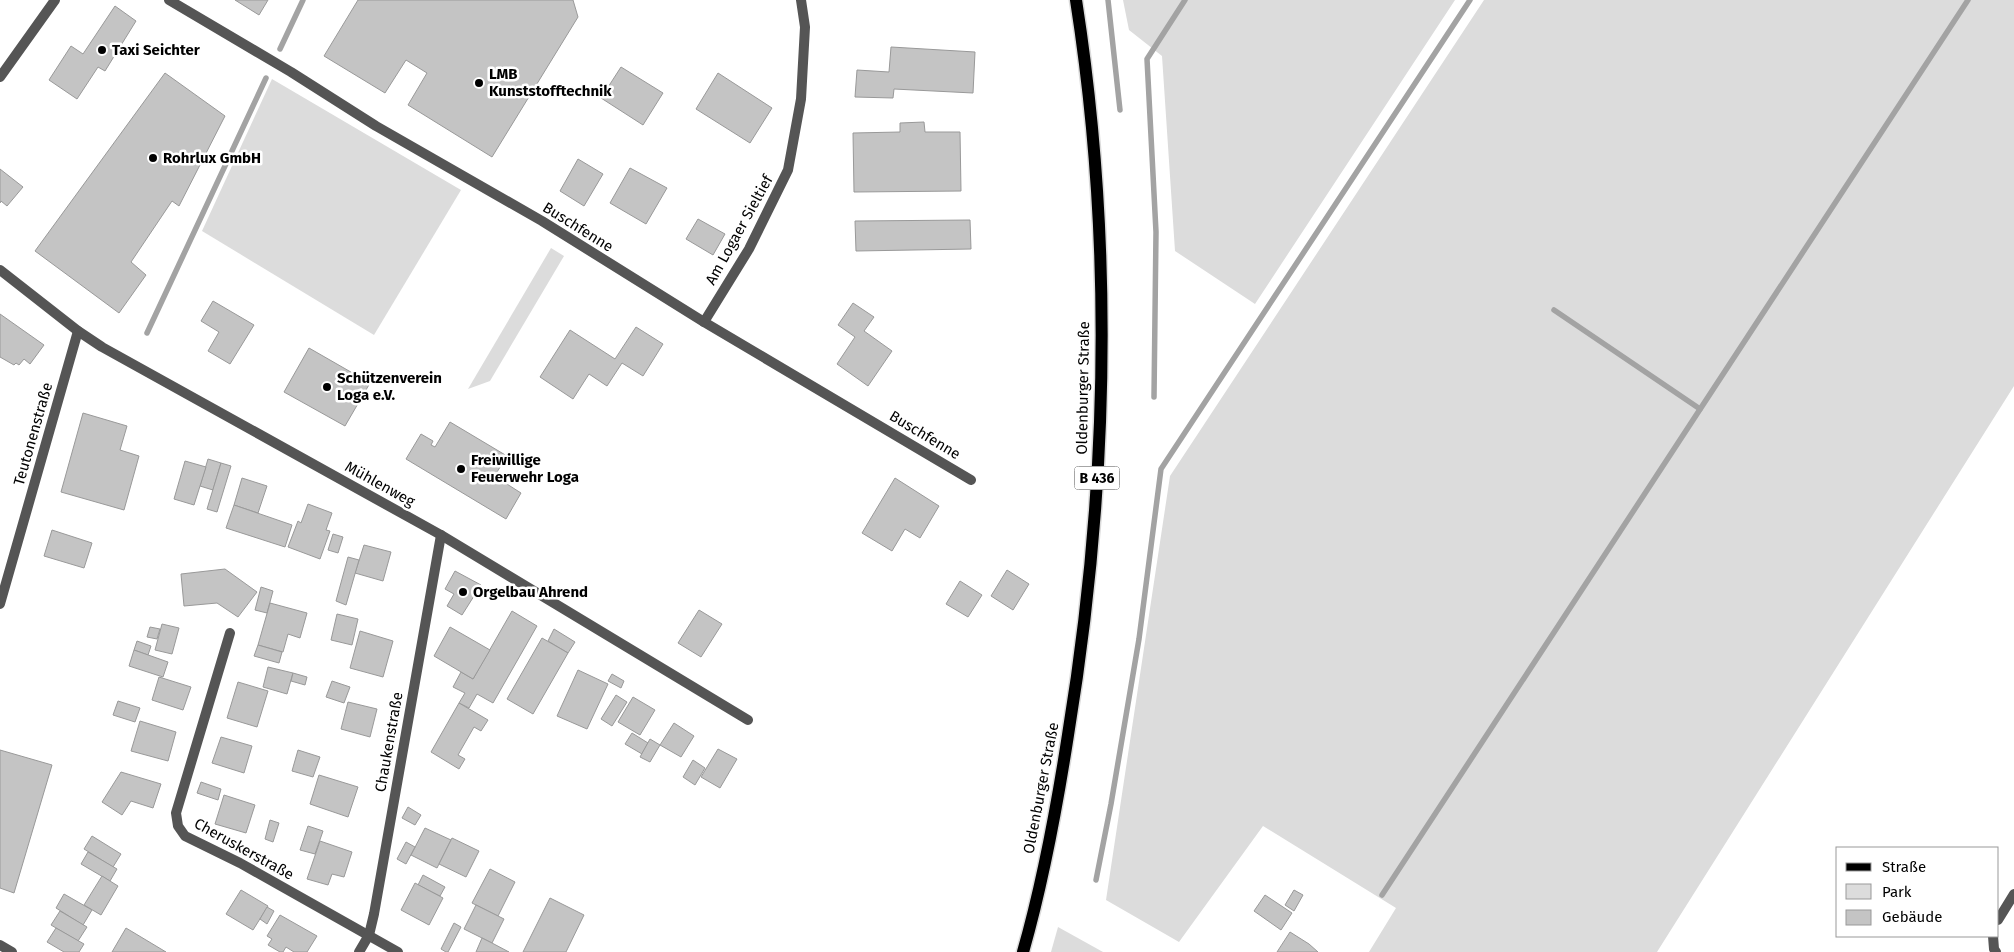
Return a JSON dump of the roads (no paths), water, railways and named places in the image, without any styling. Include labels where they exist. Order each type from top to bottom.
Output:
[{"type":"main road","name":"Oldenburger Straße","points":[[1023,952],[1059,794],[1078,677],[1092,553],[1102,387],[1100,230],[1088,72],[1076,0]]},
{"type":"street","points":[[0,77],[55,0]]},
{"type":"street","name":"Buschfenne","points":[[169,0],[291,72],[376,126],[542,221],[704,322],[971,480]]},
{"type":"street","name":"Am Logaer Sieltief","points":[[704,322],[749,249],[788,170],[801,100],[805,27],[801,0]]},
{"type":"street","name":"Mühlenweg","points":[[0,270],[78,331],[102,347],[441,535],[748,720]]},
{"type":"street","name":"Teutonenstraße","points":[[0,604],[78,331]]},
{"type":"street","name":"Chaukenstraße","points":[[359,952],[369,935],[441,535]]},
{"type":"street","name":"Cheruskerstraße","points":[[230,633],[176,813],[178,826],[186,836],[240,863],[398,952]]},
{"type":"street","points":[[1999,918],[2014,894]]},
{"type":"street","points":[[1993,937],[1996,952]]},
{"type":"street","points":[[1,947],[12,952]]},
{"type":"waterway","points":[[280,49],[303,0]]},
{"type":"waterway","points":[[1108,0],[1120,110]]},
{"type":"waterway","points":[[1154,397],[1156,232],[1147,59],[1185,0]]},
{"type":"waterway","points":[[1096,880],[1139,639],[1161,469],[1470,0]]},
{"type":"waterway","points":[[1382,895],[1968,0]]},
{"type":"waterway","points":[[147,333],[266,78]]},
{"type":"waterway","points":[[1554,310],[1700,409]]},
{"type":"place","name":"Taxi Seichter","points":[[102,50]]},
{"type":"place","name":"LMB Kunststofftechnik","points":[[479,83]]},
{"type":"place","name":"Rohrlux GmbH","points":[[153,158]]},
{"type":"place","name":"Schützenverein Loga e.V.","points":[[327,387]]},
{"type":"place","name":"Freiwillige Feuerwehr Loga","points":[[461,469]]},
{"type":"place","name":"Orgelbau Ahrend","points":[[463,592]]}]
